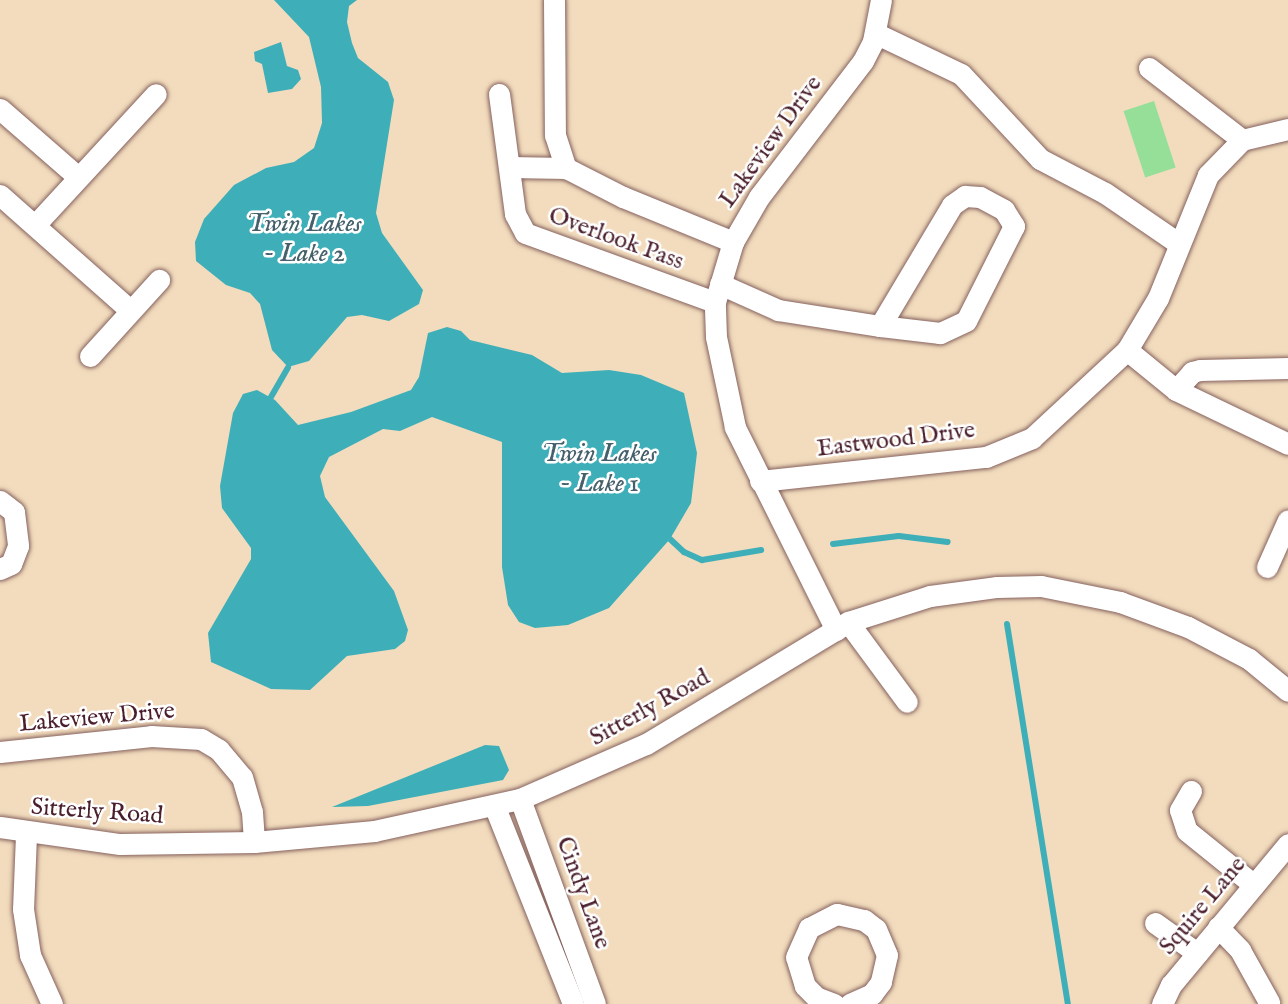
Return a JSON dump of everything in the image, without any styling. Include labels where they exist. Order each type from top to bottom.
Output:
[{"type":"street","name":"Overlook Pass","points":[[554,0],[555,135],[566,168]]},
{"type":"street","name":"Lakeview Drive","points":[[881,0],[875,33],[863,61],[781,164],[733,242],[718,293],[716,337],[736,427],[760,481],[842,626],[907,702]]},
{"type":"street","points":[[875,33],[961,74],[1040,159],[1105,192],[1178,243]]},
{"type":"street","points":[[1149,68],[1242,140],[1288,129]]},
{"type":"street","points":[[35,225],[156,94]]},
{"type":"street","name":"Overlook Pass","points":[[499,94],[517,225],[524,233],[718,293]]},
{"type":"street","points":[[0,109],[78,177]]},
{"type":"street","name":"Eastwood Drive","points":[[760,481],[986,457],[1032,438],[1127,350],[1158,298],[1178,243],[1208,176],[1242,140]]},
{"type":"street","name":"Overlook Pass","points":[[509,167],[566,168],[623,197],[733,242]]},
{"type":"street","points":[[0,195],[130,310]]},
{"type":"street","points":[[718,293],[778,310],[880,326],[940,333],[967,321],[1013,233],[1009,213],[981,197],[958,200],[880,326]]},
{"type":"street","points":[[90,356],[159,280]]},
{"type":"street","points":[[1127,350],[1177,390],[1288,444]]},
{"type":"street","points":[[1177,390],[1192,372],[1200,370],[1288,368]]},
{"type":"street","points":[[0,500],[14,512],[18,546],[11,564],[0,569]]},
{"type":"street","points":[[1267,567],[1288,520]]},
{"type":"street","name":"Sitterly Road","points":[[0,827],[26,835],[120,844],[254,842],[373,831],[520,799],[646,744],[842,626],[930,596],[1041,586],[1120,602],[1188,627],[1249,659],[1288,691]]},
{"type":"street","name":"Lakeview Drive","points":[[0,752],[151,736],[201,739],[219,750],[242,777],[254,842]]},
{"type":"street","points":[[1191,791],[1180,810],[1187,831],[1254,885]]},
{"type":"street","name":"Cindy Lane","points":[[520,799],[595,1004]]},
{"type":"street","name":"Cindy Lane","points":[[494,805],[573,1004]]},
{"type":"street","points":[[26,835],[23,909],[30,955],[52,1004]]},
{"type":"street","name":"Squire Lane","points":[[1162,1004],[1197,953],[1288,844]]},
{"type":"street","points":[[834,1004],[816,998],[805,986],[796,957],[809,928],[837,914],[864,920],[876,929],[887,955],[881,982],[872,993],[850,1004]]},
{"type":"street","points":[[1155,923],[1197,953]]},
{"type":"street","points":[[1219,927],[1240,950],[1269,1002]]},
{"type":"green space","points":[[1154,101],[1176,168],[1145,177],[1124,111]]},
{"type":"water","name":"Twin Lakes - Lake 2","points":[[274,0],[357,0],[349,6],[347,22],[352,43],[358,58],[388,82],[394,100],[376,213],[382,233],[423,290],[419,304],[389,321],[362,315],[347,317],[309,361],[288,367],[272,350],[260,304],[250,293],[226,285],[196,261],[195,242],[204,219],[234,185],[266,168],[294,162],[314,148],[322,123],[321,87],[309,37]]},
{"type":"water","points":[[281,42],[287,66],[298,70],[301,79],[292,89],[268,93],[262,64],[255,61],[254,52]]},
{"type":"water","name":"Twin Lakes - Lake 1","points":[[447,327],[461,331],[470,340],[532,355],[562,373],[609,370],[641,375],[684,393],[697,453],[691,503],[670,539],[609,608],[568,625],[535,628],[519,622],[508,605],[502,567],[502,442],[432,417],[400,431],[383,429],[329,457],[320,476],[325,497],[394,591],[408,630],[405,641],[395,649],[347,656],[310,690],[271,689],[211,662],[208,633],[251,559],[251,548],[222,508],[220,486],[233,413],[243,394],[257,390],[275,400],[298,425],[351,412],[411,390],[419,377],[428,333]]},
{"type":"water","points":[[485,745],[499,746],[509,770],[503,780],[368,806],[332,807]]},
{"type":"waterway","points":[[271,397],[288,367]]},
{"type":"waterway","points":[[833,544],[899,536],[948,542]]},
{"type":"waterway","points":[[670,539],[684,552],[702,560],[761,550]]},
{"type":"waterway","points":[[1007,624],[1068,1004]]}]
